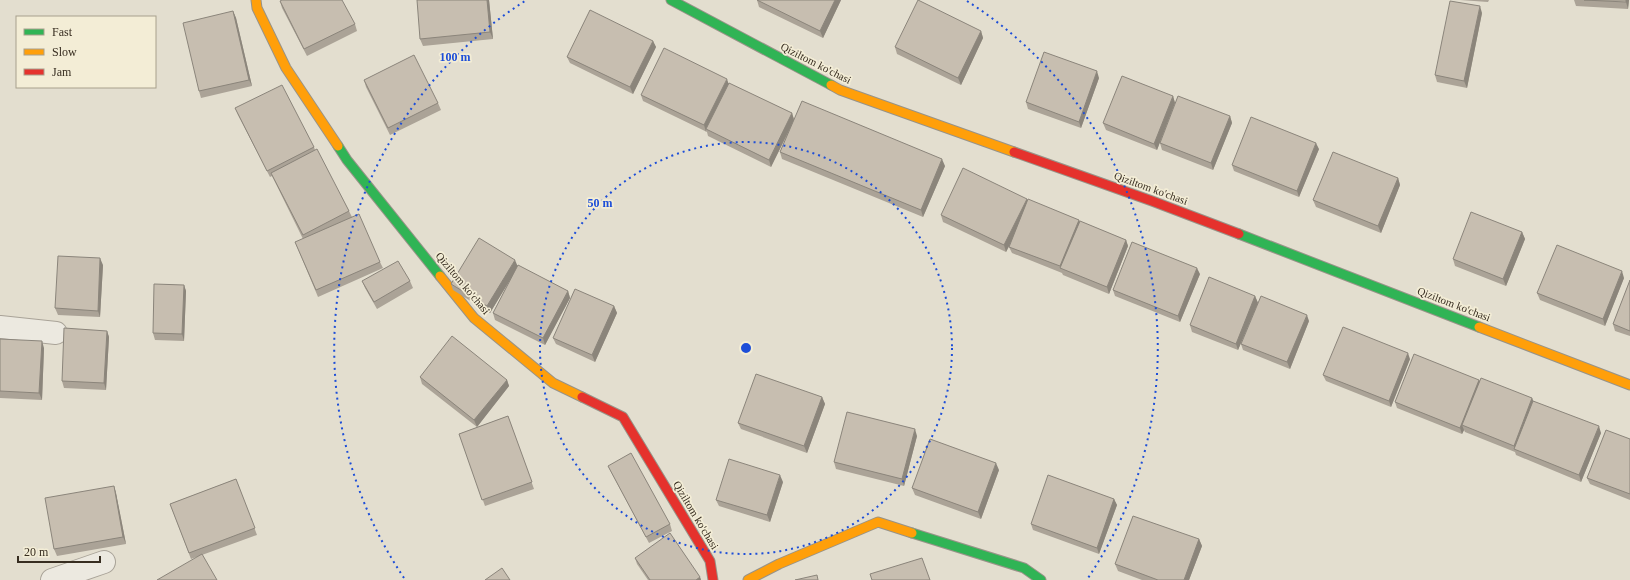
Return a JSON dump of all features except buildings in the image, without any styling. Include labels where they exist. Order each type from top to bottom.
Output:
[{"type":"street","name":"Qiziltom ko'chasi","points":[[256,0],[257,8],[286,68],[347,160],[474,318],[553,383],[623,417],[710,561],[713,580]]},
{"type":"street","name":"Qiziltom ko'chasi","points":[[671,0],[840,90],[1152,201],[1630,385]]},
{"type":"street","points":[[0,327],[56,333]]},
{"type":"street","points":[[748,580],[779,564],[878,522],[1024,568],[1041,580]]},
{"type":"street","points":[[52,580],[104,562]]},
{"type":"traffic: fast","points":[[671,0],[831,85]]},
{"type":"traffic: fast","points":[[338,146],[347,160],[440,276]]},
{"type":"traffic: fast","points":[[1239,234],[1479,327]]},
{"type":"traffic: fast","points":[[912,533],[1024,568],[1041,580]]},
{"type":"traffic: slow","points":[[256,0],[257,8],[286,68],[338,146]]},
{"type":"traffic: slow","points":[[831,85],[840,90],[1014,152]]},
{"type":"traffic: slow","points":[[440,276],[474,318],[553,383],[582,397]]},
{"type":"traffic: slow","points":[[1479,327],[1630,385]]},
{"type":"traffic: slow","points":[[748,580],[779,564],[878,522],[912,533]]},
{"type":"traffic: jam","points":[[1014,152],[1152,201],[1239,234]]},
{"type":"traffic: jam","points":[[582,397],[623,417],[710,561],[713,580]]}]
